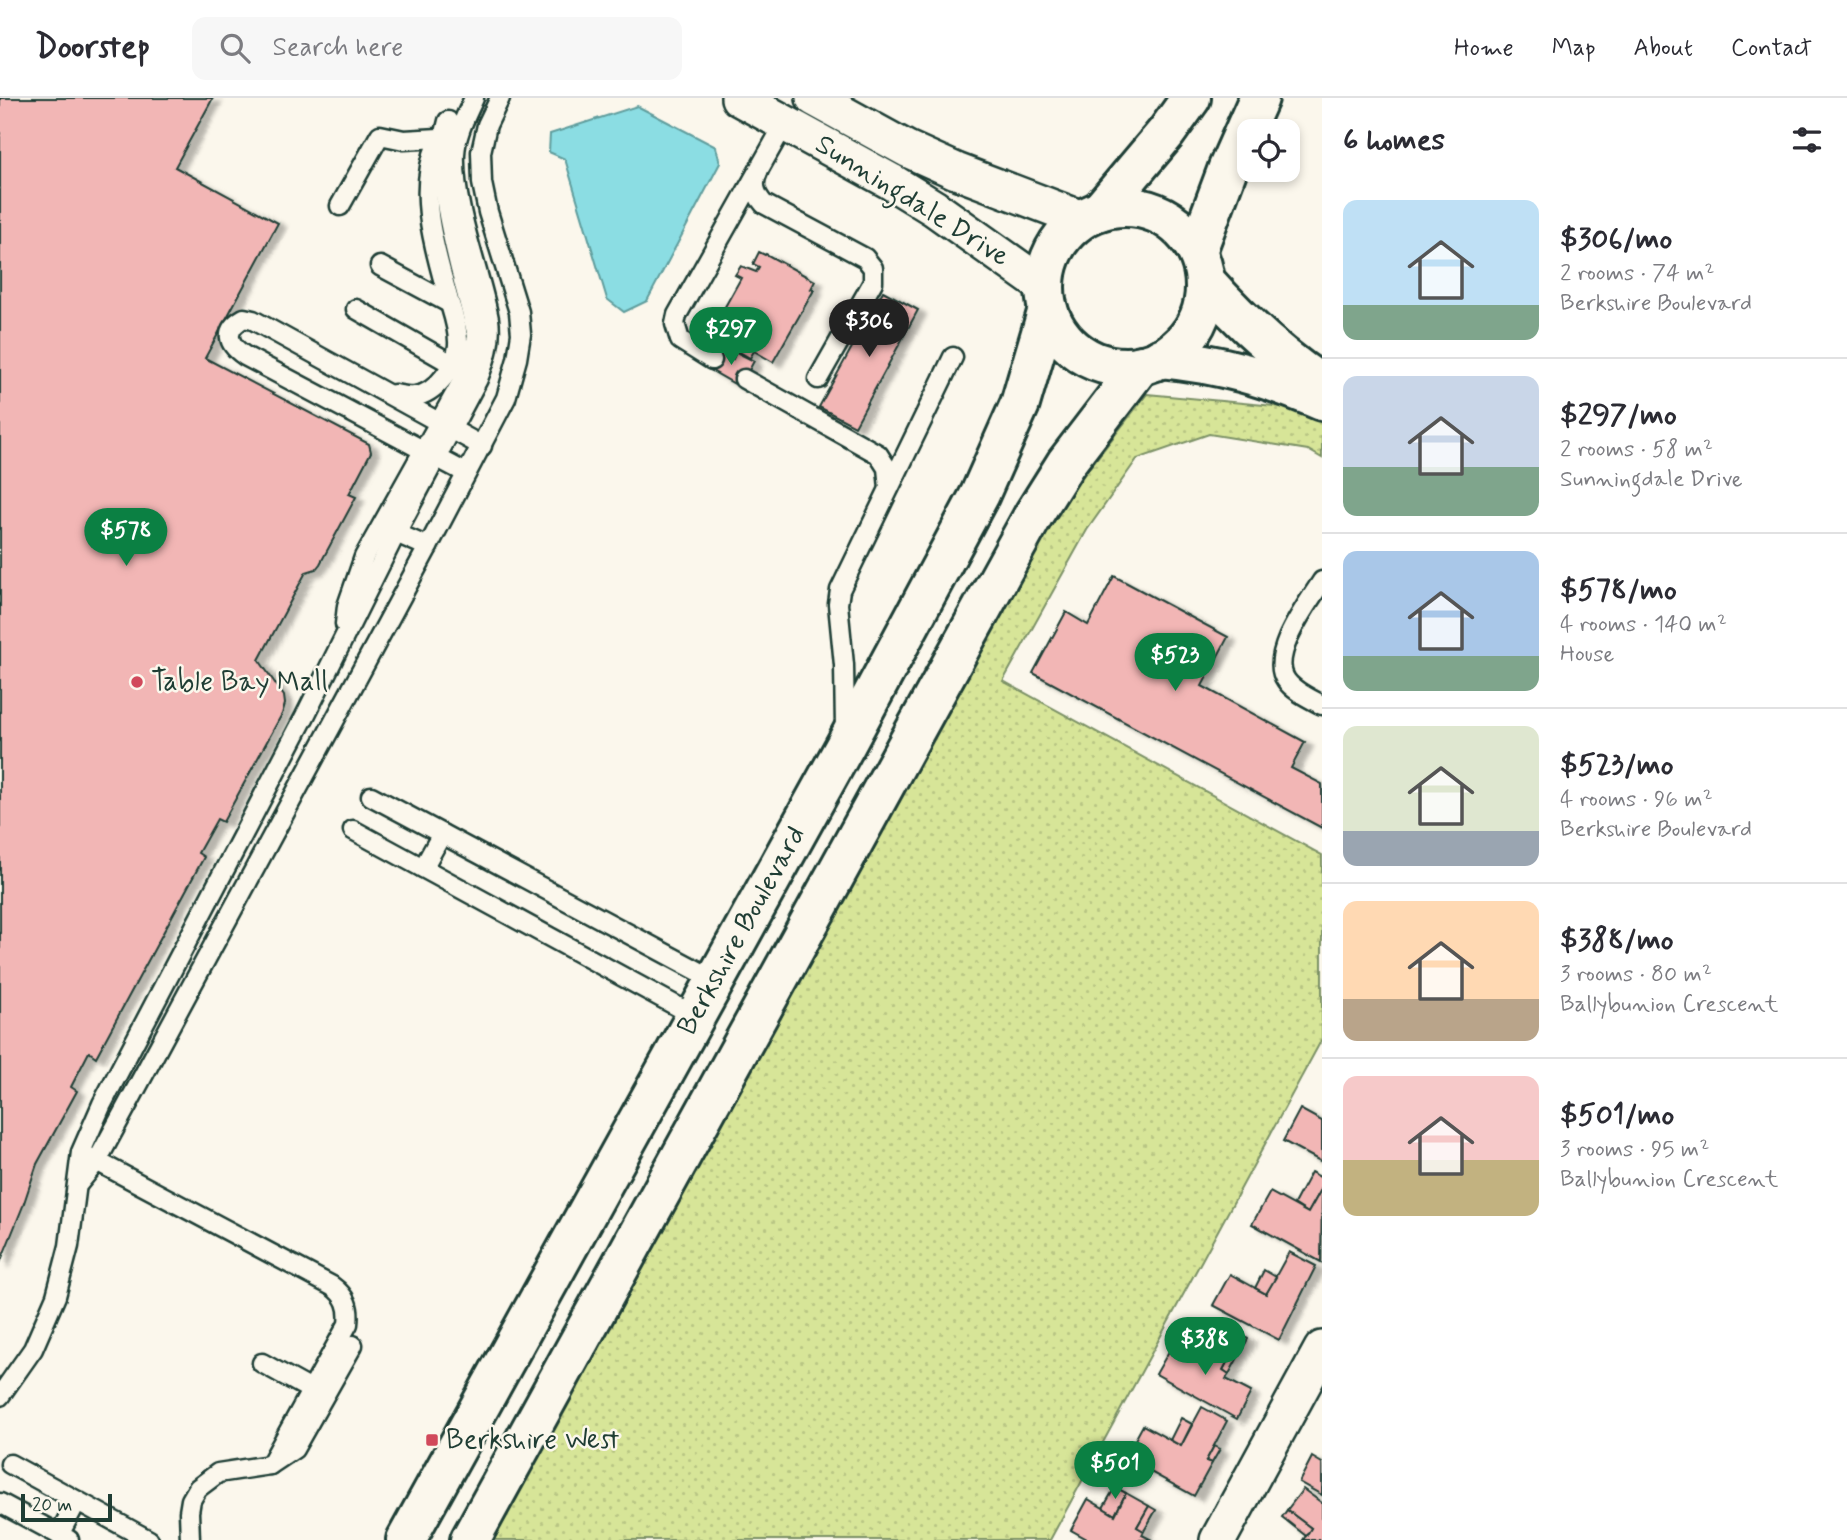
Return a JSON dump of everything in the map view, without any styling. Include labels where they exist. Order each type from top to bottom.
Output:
[{"type":"street","name":"Sunningdale Drive","points":[[739,98],[934,208],[1046,298]]},
{"type":"street","name":"Sunningdale Drive","points":[[814,98],[907,149],[956,171],[1092,215]]},
{"type":"street","points":[[1092,215],[1166,133],[1191,98]]},
{"type":"street","points":[[1151,362],[1178,347],[1192,331],[1203,307],[1201,266],[1228,168],[1259,98]]},
{"type":"street","points":[[1322,385],[1255,334],[1201,266],[1181,228],[1157,212],[1129,206],[1092,215],[1070,228],[1057,243],[1046,272],[1046,298],[1061,336],[1083,356],[1112,366],[1151,362],[1233,369],[1282,384],[1322,401]]},
{"type":"street","name":"Berkshire Boulevard","points":[[406,1540],[845,746],[997,459],[1020,404],[1046,298]]},
{"type":"street","name":"Berkshire Boulevard","points":[[470,1540],[1034,514],[1066,463],[1151,362]]},
{"type":"street","points":[[695,1016],[738,991],[753,974],[868,766],[908,708],[954,658]]},
{"type":"street","points":[[1218,1540],[1322,1349]]},
{"type":"lane","points":[[387,394],[416,396],[425,393],[446,374],[458,346],[428,200],[429,174],[439,138],[448,121],[472,98]]},
{"type":"lane","points":[[444,426],[478,379],[488,354],[491,334],[486,300],[457,186],[455,153],[460,128],[472,98]]},
{"type":"lane","points":[[89,1157],[233,906],[506,398],[521,334],[519,312],[488,212],[482,183],[481,152],[487,125],[500,98]]},
{"type":"lane","points":[[342,641],[347,606],[364,557],[444,426],[472,360],[477,336],[447,202],[443,171],[444,134],[448,121]]},
{"type":"lane","points":[[712,360],[680,341],[675,324],[677,314],[785,123]]},
{"type":"lane","points":[[340,206],[380,135],[404,140],[439,138]]},
{"type":"lane","points":[[758,172],[755,191],[764,204],[865,258],[873,268],[873,282],[818,379]]},
{"type":"lane","points":[[380,266],[449,303]]},
{"type":"lane","points":[[356,309],[452,364]]},
{"type":"lane","points":[[466,473],[245,356],[231,344],[232,329],[244,318],[253,320],[482,446]]},
{"type":"lane","points":[[845,746],[844,664],[839,596],[842,583],[954,357]]},
{"type":"lane","points":[[744,379],[878,454],[887,468],[890,480],[888,491]]},
{"type":"lane","points":[[0,1396],[33,1349],[55,1296],[69,1246],[79,1183],[89,1157],[102,1104],[342,641],[396,533],[429,454]]},
{"type":"lane","points":[[396,533],[428,547]]},
{"type":"lane","points":[[1322,581],[1285,641],[1282,667],[1285,680],[1322,705]]},
{"type":"lane","points":[[371,796],[715,980]]},
{"type":"lane","points":[[354,830],[695,1016]]},
{"type":"lane","points":[[424,868],[442,834]]},
{"type":"lane","points":[[211,894],[233,906]]},
{"type":"lane","points":[[89,1157],[170,1198],[340,1292],[349,1312],[348,1324],[300,1441],[270,1465],[257,1469],[231,1470],[207,1479],[191,1500],[190,1540]]},
{"type":"lane","points":[[318,1394],[353,1345]]},
{"type":"lane","points":[[262,1363],[318,1394]]},
{"type":"lane","points":[[10,1464],[149,1540]]},
{"type":"lane","points":[[0,1503],[64,1537],[78,1501]]},
{"type":"green space","points":[[1147,394],[1295,408],[1322,423],[1322,458],[1308,450],[1209,434],[1137,459],[1087,530],[1003,681],[1322,855],[1322,1039],[1050,1540],[489,1540],[1052,516]]},
{"type":"water","points":[[637,106],[716,147],[720,163],[647,301],[624,312],[607,299],[565,159],[549,152],[550,134]]},
{"type":"building","name":"Table Bay Mall","points":[[0,98],[213,98],[175,167],[278,223],[205,358],[369,444],[371,452],[349,494],[356,497],[320,564],[316,569],[306,572],[259,660],[284,696],[282,714],[223,822],[217,819],[198,853],[204,857],[96,1057],[89,1052],[71,1087],[77,1091],[37,1164],[0,1263]]},
{"type":"building","points":[[759,252],[815,281],[811,289],[814,290],[773,362],[754,351],[750,358],[738,351],[741,344],[723,334],[732,317],[722,312],[741,278],[735,275],[741,266],[756,272],[759,267],[753,264]]},
{"type":"building","points":[[883,291],[918,310],[855,426],[819,407]]},
{"type":"building","points":[[717,350],[733,359],[736,352],[754,361],[740,387],[707,368]]},
{"type":"building","points":[[1114,576],[1228,637],[1202,686],[1305,742],[1291,768],[1322,784],[1322,828],[1033,673],[1066,612],[1088,625]]},
{"type":"building","points":[[1300,1109],[1322,1121],[1322,1162],[1283,1141]]},
{"type":"building","points":[[1311,1172],[1322,1178],[1322,1188],[1308,1213],[1294,1204]]},
{"type":"building","points":[[1322,1188],[1321,1262],[1252,1224],[1270,1192],[1308,1213]]},
{"type":"building","points":[[1289,1252],[1316,1266],[1279,1340],[1213,1305],[1230,1274],[1266,1294]]},
{"type":"building","points":[[1264,1270],[1276,1277],[1266,1294],[1255,1288]]},
{"type":"building","points":[[1220,1323],[1248,1339],[1229,1374],[1223,1370],[1233,1351],[1211,1338]]},
{"type":"building","points":[[1211,1338],[1233,1351],[1223,1370],[1229,1374],[1226,1379],[1251,1392],[1237,1419],[1156,1374],[1173,1344],[1200,1359]]},
{"type":"building","points":[[1202,1407],[1227,1421],[1206,1461],[1212,1463],[1194,1496],[1125,1458],[1143,1425],[1181,1446]]},
{"type":"building","points":[[1181,1418],[1192,1424],[1181,1446],[1170,1440]]},
{"type":"building","points":[[1214,1446],[1220,1449],[1212,1463],[1206,1461]]},
{"type":"building","points":[[1312,1457],[1322,1463],[1322,1495],[1299,1482]]},
{"type":"building","points":[[1115,1487],[1126,1493],[1115,1515],[1103,1508]]},
{"type":"building","points":[[1303,1489],[1322,1503],[1322,1540],[1303,1540],[1311,1528],[1287,1510]]},
{"type":"building","points":[[1126,1493],[1149,1506],[1137,1527],[1144,1531],[1142,1535],[1152,1540],[1089,1540],[1071,1530],[1088,1499],[1115,1515]]},
{"type":"building","points":[[1149,1506],[1156,1510],[1144,1531],[1137,1527]]},
{"type":"building","points":[[1287,1510],[1311,1528],[1306,1536],[1282,1517]]},
{"type":"place","name":"Table Bay Mall","points":[[137,682]]},
{"type":"place","name":"Berkshire West","points":[[432,1440]]}]
